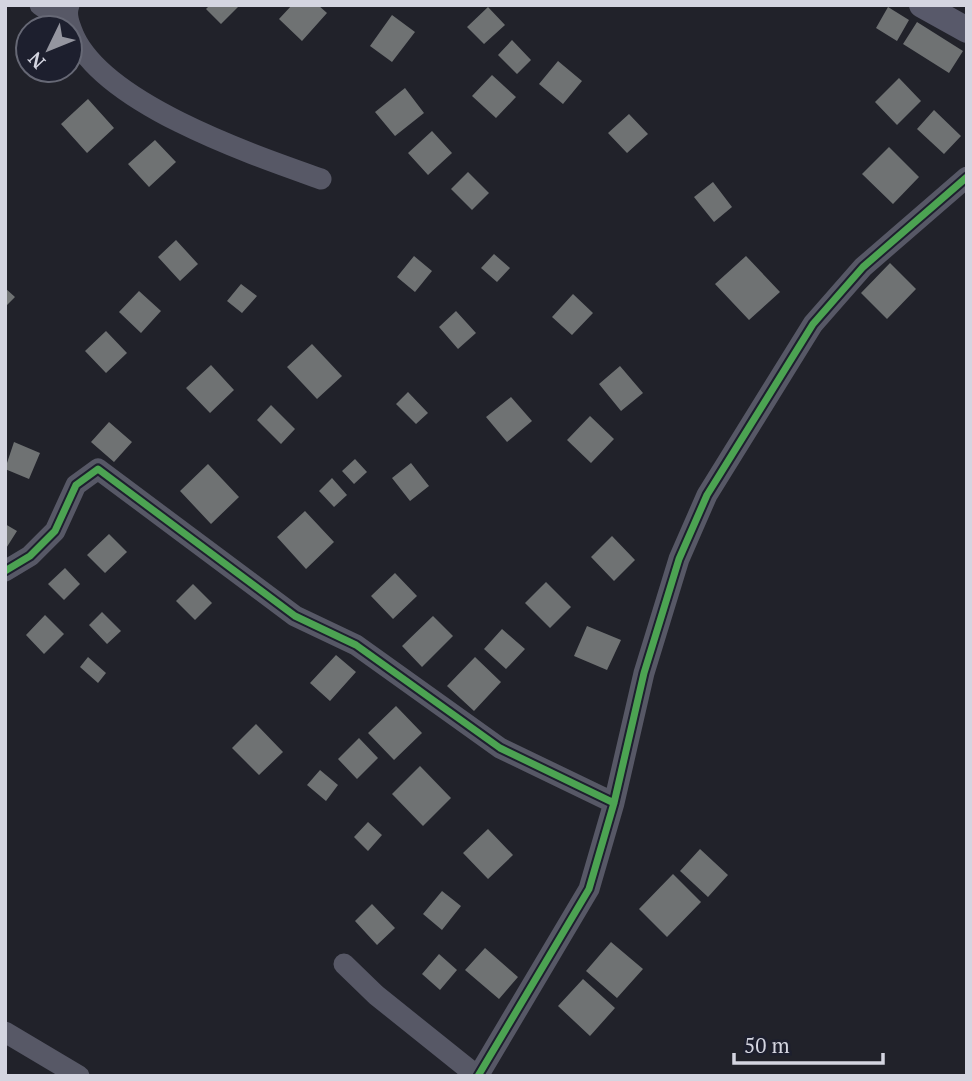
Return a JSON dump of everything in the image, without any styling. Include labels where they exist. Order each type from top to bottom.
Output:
[{"type":"main road","points":[[922,5],[967,30]]},
{"type":"street","points":[[40,5],[67,14]]},
{"type":"street","points":[[84,52],[104,74],[173,120],[241,151],[321,179]]},
{"type":"street","points":[[344,964],[376,995],[477,1076],[589,888],[614,803],[644,673],[679,559],[707,495],[813,324],[863,267],[967,177]]},
{"type":"street","points":[[5,571],[30,556],[55,531],[76,485],[97,469],[295,616],[356,645],[500,748],[614,803]]},
{"type":"street","points":[[5,1032],[79,1076]]},
{"type":"building","points":[[210,5],[238,7],[221,24],[206,9]]},
{"type":"building","points":[[292,5],[318,5],[327,13],[302,41],[279,19]]},
{"type":"building","points":[[488,7],[505,25],[484,44],[467,27]]},
{"type":"building","points":[[888,7],[909,20],[897,41],[876,28]]},
{"type":"building","points":[[392,15],[415,32],[392,62],[370,46]]},
{"type":"building","points":[[917,22],[963,51],[949,73],[903,44]]},
{"type":"building","points":[[512,40],[531,60],[517,74],[498,55]]},
{"type":"building","points":[[558,61],[582,81],[563,104],[539,84]]},
{"type":"building","points":[[492,75],[516,97],[496,118],[472,96]]},
{"type":"building","points":[[899,78],[921,101],[897,125],[875,102]]},
{"type":"building","points":[[405,88],[424,113],[395,136],[375,112]]},
{"type":"building","points":[[88,99],[114,128],[87,153],[61,124]]},
{"type":"building","points":[[934,110],[961,136],[944,154],[917,129]]},
{"type":"building","points":[[629,114],[648,134],[627,153],[608,133]]},
{"type":"building","points":[[432,131],[452,153],[428,175],[408,153]]},
{"type":"building","points":[[155,140],[176,162],[149,187],[128,164]]},
{"type":"building","points":[[889,147],[919,177],[893,204],[862,174]]},
{"type":"building","points":[[468,172],[489,193],[472,210],[451,189]]},
{"type":"building","points":[[713,182],[732,207],[714,222],[694,197]]},
{"type":"building","points":[[176,240],[198,264],[180,281],[158,257]]},
{"type":"building","points":[[494,254],[510,268],[497,282],[481,268]]},
{"type":"building","points":[[414,256],[432,271],[415,292],[397,277]]},
{"type":"building","points":[[746,256],[780,292],[749,320],[715,284]]},
{"type":"building","points":[[890,263],[916,289],[887,319],[861,293]]},
{"type":"building","points":[[241,284],[257,296],[242,313],[227,301]]},
{"type":"building","points":[[5,288],[15,297],[5,307]]},
{"type":"building","points":[[139,291],[161,311],[141,333],[119,312]]},
{"type":"building","points":[[573,294],[593,313],[572,335],[552,317]]},
{"type":"building","points":[[456,311],[476,333],[458,349],[439,327]]},
{"type":"building","points":[[106,331],[127,353],[106,373],[85,351]]},
{"type":"building","points":[[312,344],[342,376],[317,399],[287,367]]},
{"type":"building","points":[[211,365],[234,390],[210,413],[186,388]]},
{"type":"building","points":[[620,366],[643,393],[621,411],[599,384]]},
{"type":"building","points":[[408,392],[428,413],[416,424],[396,404]]},
{"type":"building","points":[[511,397],[532,421],[507,442],[486,417]]},
{"type":"building","points":[[271,405],[295,429],[281,444],[257,420]]},
{"type":"building","points":[[590,416],[614,439],[591,463],[567,440]]},
{"type":"building","points":[[109,422],[132,442],[114,462],[91,442]]},
{"type":"building","points":[[14,442],[40,453],[29,479],[5,469]]},
{"type":"building","points":[[355,459],[367,472],[354,484],[342,471]]},
{"type":"building","points":[[411,463],[429,486],[410,501],[392,478]]},
{"type":"building","points":[[208,464],[239,497],[211,524],[180,491]]},
{"type":"building","points":[[332,478],[347,495],[334,507],[319,491]]},
{"type":"building","points":[[305,511],[334,542],[306,569],[277,537]]},
{"type":"building","points":[[5,524],[17,531],[5,550]]},
{"type":"building","points":[[109,534],[127,552],[105,573],[87,555]]},
{"type":"building","points":[[612,536],[635,560],[614,581],[591,557]]},
{"type":"building","points":[[65,568],[80,584],[64,600],[48,584]]},
{"type":"building","points":[[395,573],[417,596],[393,619],[371,596]]},
{"type":"building","points":[[546,582],[571,607],[550,628],[525,603]]},
{"type":"building","points":[[193,584],[212,603],[195,620],[176,601]]},
{"type":"building","points":[[102,612],[121,631],[107,644],[89,625]]},
{"type":"building","points":[[45,615],[64,634],[44,654],[26,635]]},
{"type":"building","points":[[433,616],[453,636],[422,667],[402,646]]},
{"type":"building","points":[[587,626],[621,640],[607,670],[574,656]]},
{"type":"building","points":[[502,629],[525,649],[506,669],[484,649]]},
{"type":"building","points":[[336,655],[356,672],[330,701],[310,683]]},
{"type":"building","points":[[88,657],[106,673],[98,683],[80,667]]},
{"type":"building","points":[[475,657],[501,682],[474,711],[447,686]]},
{"type":"building","points":[[396,706],[422,733],[394,760],[368,733]]},
{"type":"building","points":[[256,724],[283,752],[259,775],[232,748]]},
{"type":"building","points":[[359,738],[378,758],[357,779],[338,759]]},
{"type":"building","points":[[420,766],[451,798],[423,826],[392,794]]},
{"type":"building","points":[[320,770],[338,785],[326,801],[307,785]]},
{"type":"building","points":[[368,822],[382,835],[368,851],[354,837]]},
{"type":"building","points":[[488,829],[513,855],[488,879],[463,853]]},
{"type":"building","points":[[700,849],[728,875],[708,897],[680,871]]},
{"type":"building","points":[[673,874],[701,902],[667,937],[639,909]]},
{"type":"building","points":[[442,891],[461,906],[442,930],[423,914]]},
{"type":"building","points":[[372,904],[395,928],[377,945],[355,921]]},
{"type":"building","points":[[611,942],[643,969],[617,998],[586,971]]},
{"type":"building","points":[[485,948],[518,977],[499,999],[465,970]]},
{"type":"building","points":[[439,954],[457,970],[440,990],[422,974]]},
{"type":"building","points":[[583,979],[615,1008],[590,1036],[558,1006]]},
{"type":"cycle path","points":[[478,1076],[589,889],[614,803],[644,673],[679,559],[707,495],[813,324],[863,267],[967,177]]},
{"type":"cycle path","points":[[5,571],[30,556],[55,531],[76,485],[98,469],[295,616],[356,645],[500,748],[614,803]]}]
